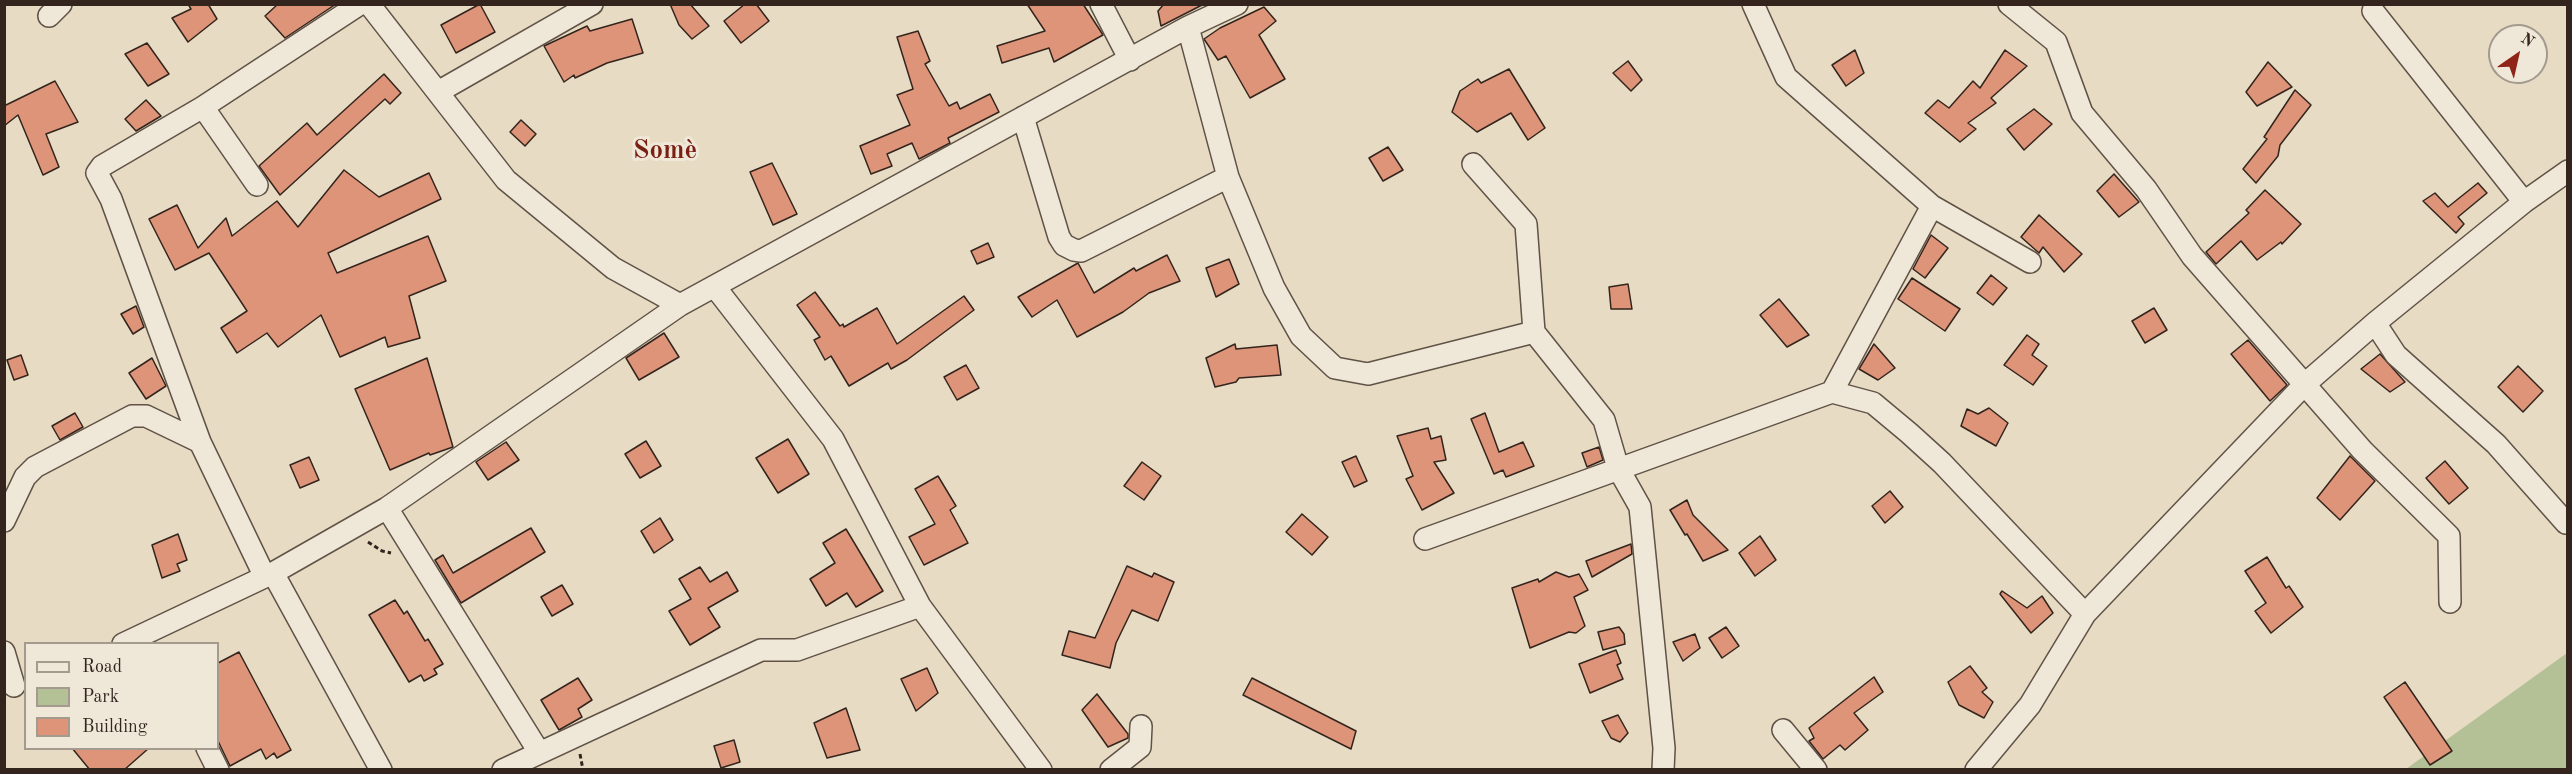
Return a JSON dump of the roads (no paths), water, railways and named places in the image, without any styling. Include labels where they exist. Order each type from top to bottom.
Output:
[{"type":"street","points":[[360,4],[203,107],[102,166],[97,173],[111,199],[200,442],[269,574],[381,770]]},
{"type":"street","points":[[369,4],[506,180],[613,268],[680,305]]},
{"type":"street","points":[[438,92],[592,4]]},
{"type":"street","points":[[1101,4],[1130,60]]},
{"type":"street","points":[[146,639],[387,508],[680,305],[1188,27],[1237,4]]},
{"type":"street","points":[[1754,4],[1786,77],[1932,206],[2030,262]]},
{"type":"street","points":[[2009,4],[2056,42],[2082,113],[2146,189],[2192,256],[2362,450],[2449,536],[2450,602]]},
{"type":"street","points":[[2373,11],[2524,201]]},
{"type":"street","points":[[1188,27],[1228,177],[1274,288],[1301,336],[1335,368],[1368,374],[1534,332]]},
{"type":"street","points":[[203,107],[257,185]]},
{"type":"street","points":[[1023,117],[1059,237],[1064,245],[1074,250],[1081,251],[1228,177]]},
{"type":"street","points":[[1473,164],[1526,224],[1534,332],[1604,420],[1618,468],[1641,507],[1664,748],[1664,770]]},
{"type":"street","points":[[1976,770],[2030,705],[2085,614],[2305,384],[2375,323],[2524,201],[2568,171]]},
{"type":"street","points":[[1833,392],[1932,206]]},
{"type":"street","points":[[715,287],[833,439],[920,606],[1041,770]]},
{"type":"street","points":[[2375,323],[2396,355],[2496,444],[2566,523]]},
{"type":"street","points":[[1425,539],[1833,392],[1873,403],[1909,433],[1942,463],[2085,614]]},
{"type":"street","points":[[4,521],[30,471],[132,416],[146,416],[200,442]]},
{"type":"street","points":[[387,508],[539,752]]},
{"type":"street","points":[[503,770],[761,650],[797,650],[920,606]]},
{"type":"street","points":[[4,652],[15,686]]},
{"type":"street","points":[[1110,770],[1140,747],[1140,726]]},
{"type":"street","points":[[1783,730],[1816,770]]},
{"type":"street","points":[[208,750],[218,770]]},
{"type":"district","name":"Somè","points":[[665,151]]}]
